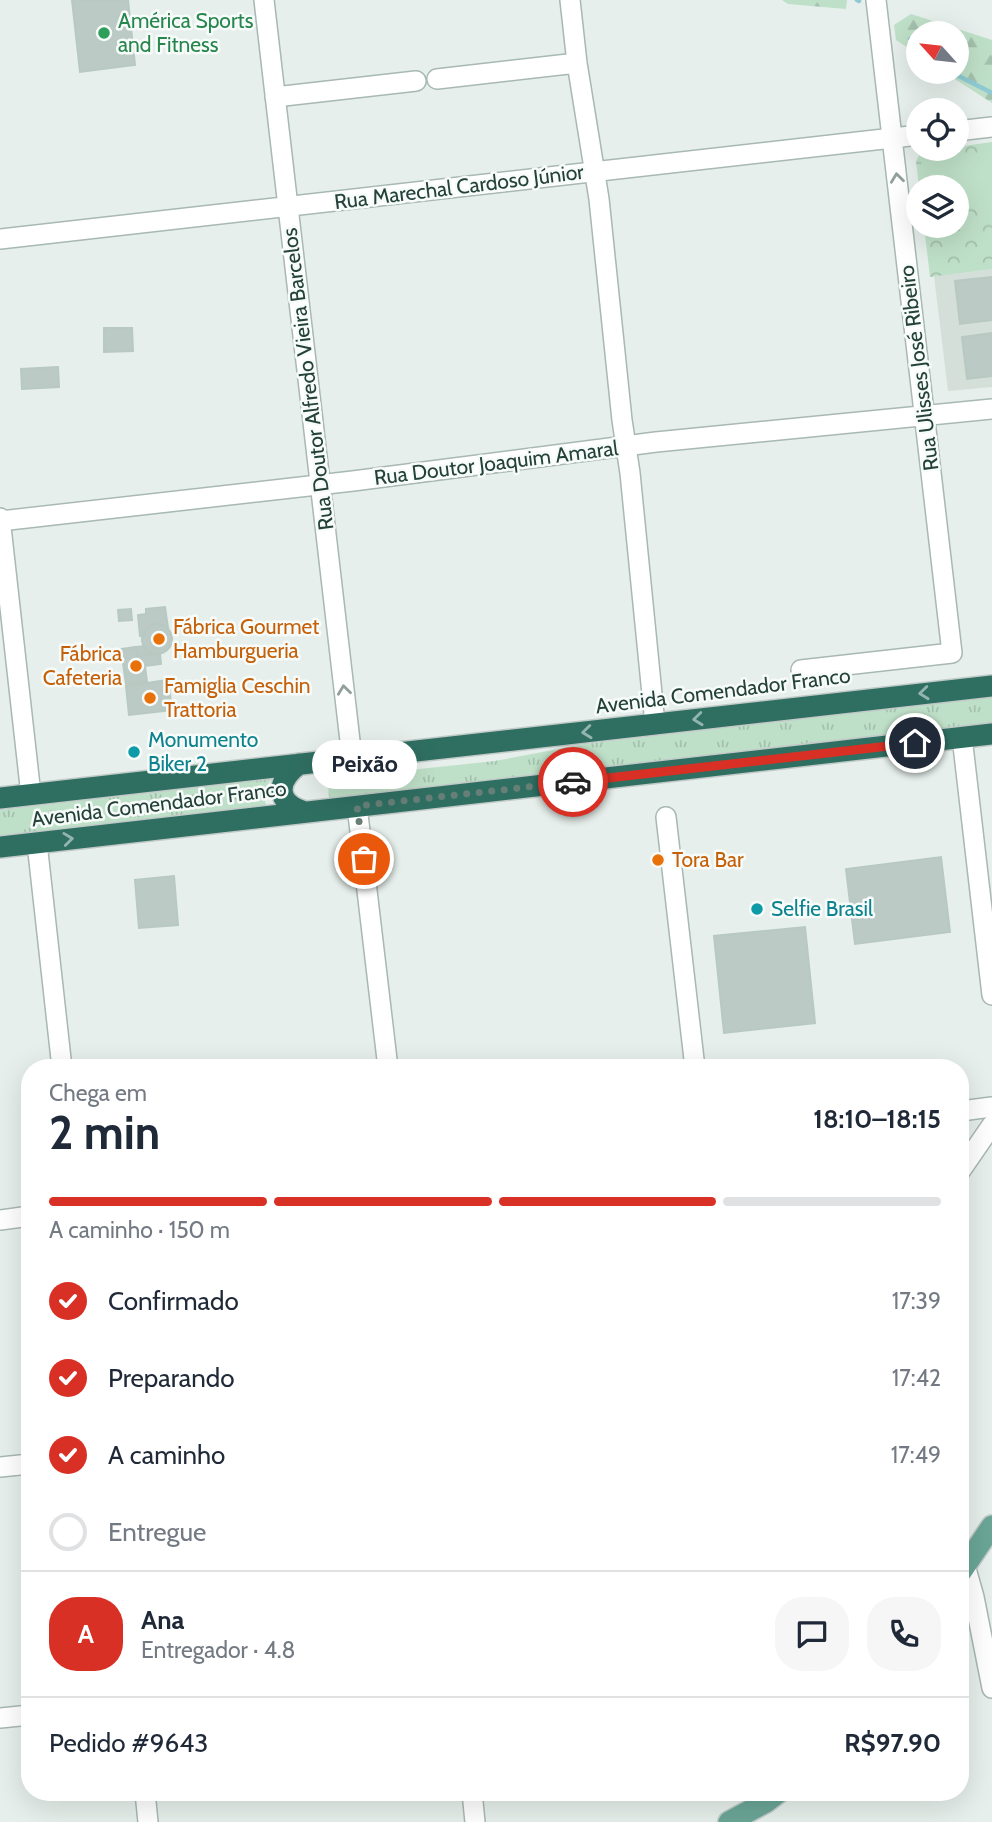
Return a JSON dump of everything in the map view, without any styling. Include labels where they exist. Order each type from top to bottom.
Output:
[{"type":"highway","name":"Avenida Comendador Franco","points":[[0,798],[992,686]]},
{"type":"highway","name":"Avenida Comendador Franco","points":[[0,847],[992,734]]},
{"type":"highway","points":[[299,764],[283,781],[282,793],[286,803],[304,812]]},
{"type":"main road","points":[[969,1559],[988,1536]]},
{"type":"main road","points":[[729,1822],[767,1801]]},
{"type":"street","name":"Rua Doutor Alfredo Vieira Barcelos","points":[[264,0],[352,758]]},
{"type":"street","points":[[570,0],[595,171],[630,473],[655,724]]},
{"type":"street","name":"Rua Ulisses José Ribeiro","points":[[801,670],[952,653],[876,0]]},
{"type":"street","points":[[437,79],[577,62]]},
{"type":"street","points":[[275,97],[416,81]]},
{"type":"street","points":[[969,130],[992,127]]},
{"type":"street","name":"Rua Marechal Cardoso Júnior","points":[[0,239],[906,136]]},
{"type":"street","name":"Rua Doutor Joaquim Amaral","points":[[0,520],[320,485],[626,446],[992,409]]},
{"type":"street","points":[[0,520],[31,795]]},
{"type":"street","points":[[962,737],[992,995]]},
{"type":"street","points":[[357,806],[387,1059]]},
{"type":"street","points":[[666,817],[694,1059]]},
{"type":"street","points":[[37,843],[61,1059]]},
{"type":"street","points":[[969,1110],[992,1107]]},
{"type":"street","points":[[969,1158],[992,1125]]},
{"type":"street","points":[[0,1220],[21,1217]]},
{"type":"street","points":[[0,1467],[21,1465]]},
{"type":"street","points":[[969,1584],[974,1597],[992,1688]]},
{"type":"street","points":[[0,1718],[21,1716]]},
{"type":"street","points":[[146,1801],[148,1822]]},
{"type":"street","points":[[473,1801],[475,1822]]},
{"type":"shaded area","points":[[992,269],[992,387],[948,391],[934,276]]},
{"type":"green space","points":[[782,0],[847,0],[846,9],[788,4]]},
{"type":"green space","points":[[911,14],[933,21],[906,21],[906,47],[896,40],[894,25]]},
{"type":"green space","points":[[970,33],[992,40],[992,103],[963,84],[970,84]]},
{"type":"green space","points":[[992,142],[992,269],[930,277],[925,238],[969,238],[969,175],[918,175],[916,161],[969,161],[969,145]]},
{"type":"green space","points":[[992,153],[992,203],[969,206],[969,175],[922,175],[921,163],[969,161],[969,156]]},
{"type":"green space","points":[[992,697],[992,724],[330,800],[329,794],[329,786],[334,778],[495,761],[585,744]]},
{"type":"green space","points":[[272,779],[265,791],[266,805],[0,836],[0,810]]},
{"type":"building","name":"América Sports and Fitness","points":[[72,0],[128,0],[135,65],[80,72]]},
{"type":"building","points":[[992,277],[992,320],[960,324],[955,281]]},
{"type":"building","points":[[104,328],[132,328],[133,351],[104,352]]},
{"type":"building","points":[[992,333],[992,376],[967,379],[962,337]]},
{"type":"building","points":[[58,367],[59,387],[22,389],[21,369]]},
{"type":"building","points":[[165,607],[168,628],[153,624],[140,636],[138,615],[146,614],[146,609]]},
{"type":"building","points":[[131,609],[132,620],[119,621],[118,610]]},
{"type":"building","points":[[157,624],[168,628],[172,639],[168,650],[157,654],[146,650],[142,639],[146,628]]},
{"type":"building","points":[[144,646],[156,654],[137,656],[136,647]]},
{"type":"building","points":[[136,647],[137,656],[160,654],[161,664],[145,666],[147,682],[126,684],[121,649]]},
{"type":"building","points":[[168,680],[172,710],[129,715],[126,686]]},
{"type":"building","points":[[941,857],[950,932],[855,944],[846,869]]},
{"type":"building","points":[[174,876],[178,925],[139,928],[135,880]]},
{"type":"building","points":[[805,927],[815,1023],[724,1033],[714,936]]},
{"type":"waterway","points":[[970,82],[992,93]]},
{"type":"way so far","points":[[364,859],[357,806],[573,782]]},
{"type":"place","name":"América Sports and Fitness","points":[[104,33]]},
{"type":"place","name":"Fábrica Gourmet Hamburgueria","points":[[159,639]]},
{"type":"place","name":"Fábrica Cafeteria","points":[[136,666]]},
{"type":"place","name":"Famiglia Ceschin Trattoria","points":[[150,698]]},
{"type":"place","name":"Monumento Biker 2","points":[[134,752]]},
{"type":"place","name":"Peixão","points":[[364,859]]},
{"type":"place","name":"Tora Bar","points":[[658,860]]},
{"type":"place","name":"Selfie Brasil","points":[[757,909]]},
{"type":"route","points":[[573,782],[915,743]]}]
